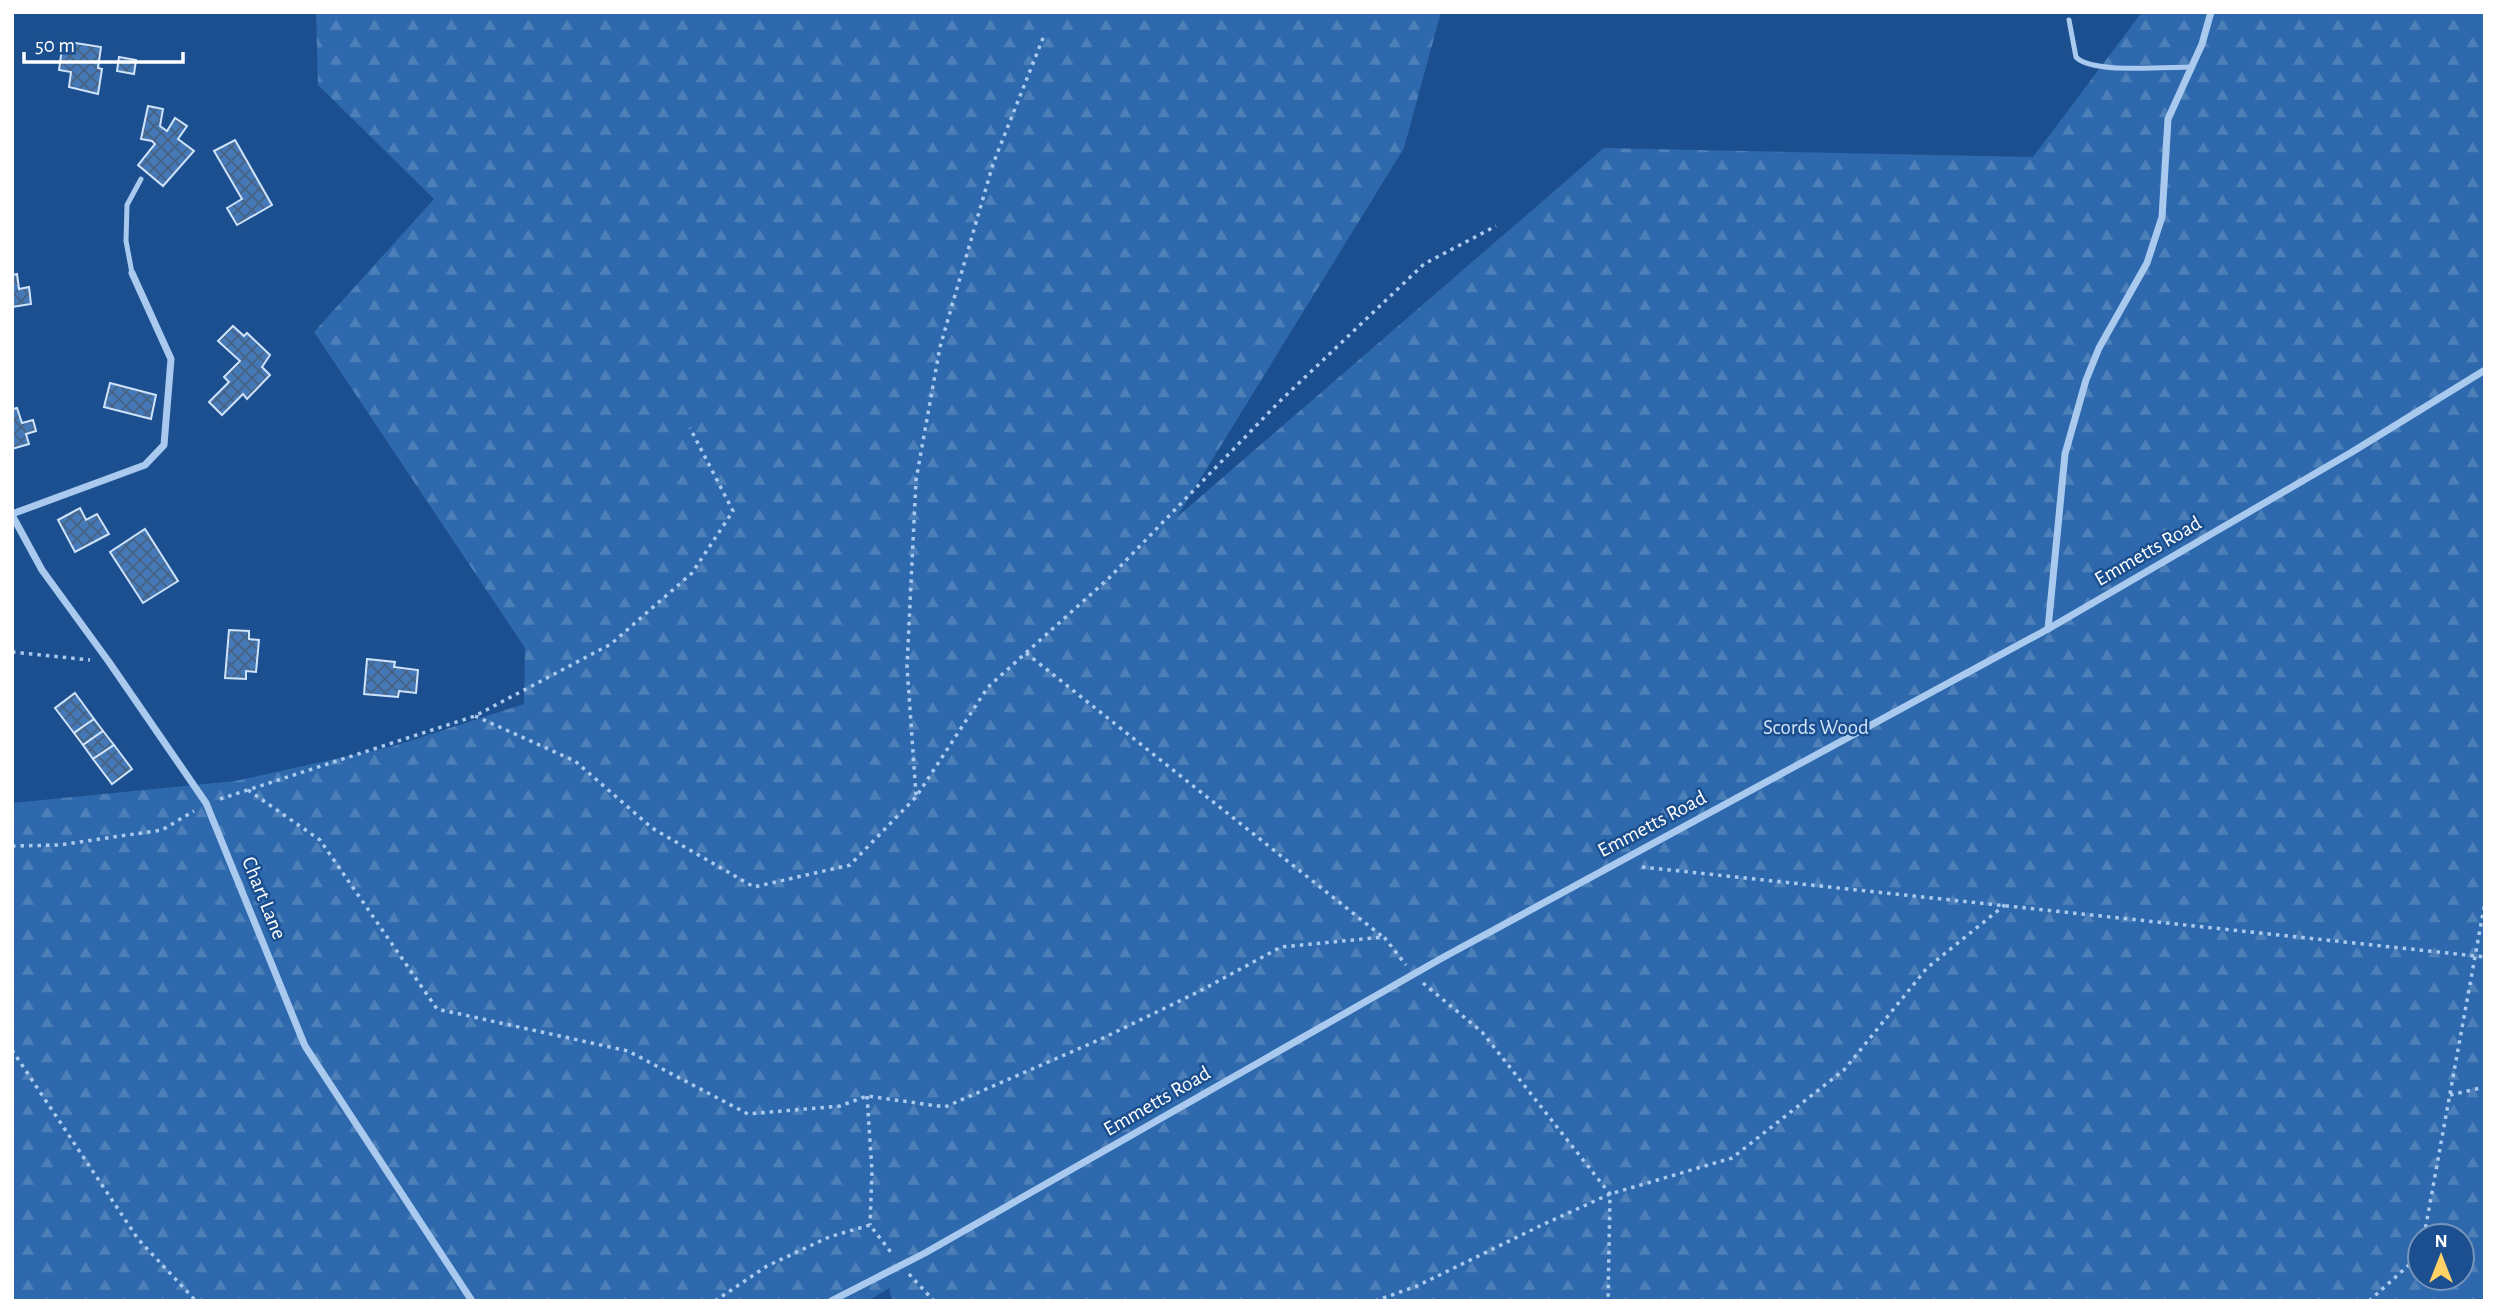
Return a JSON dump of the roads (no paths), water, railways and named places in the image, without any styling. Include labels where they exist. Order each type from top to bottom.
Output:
[{"type":"street","points":[[2048,629],[2065,454],[2086,380],[2099,348],[2147,263],[2162,217],[2168,118],[2202,44],[2211,12]]},
{"type":"street","points":[[12,514],[145,465],[164,445],[170,359],[132,273]]},
{"type":"street","name":"Emmetts Road","points":[[831,1301],[901,1266],[1413,975],[2048,629],[2352,452],[2485,370]]},
{"type":"street","name":"Chart Lane","points":[[12,514],[42,570],[206,803],[304,1046],[472,1301]]},
{"type":"lane","points":[[2069,20],[2076,57],[2087,65],[2192,67]]},
{"type":"lane","points":[[132,273],[126,241],[127,205],[141,179]]},
{"type":"park label","name":"Scords Wood","points":[[1816,727]]}]
